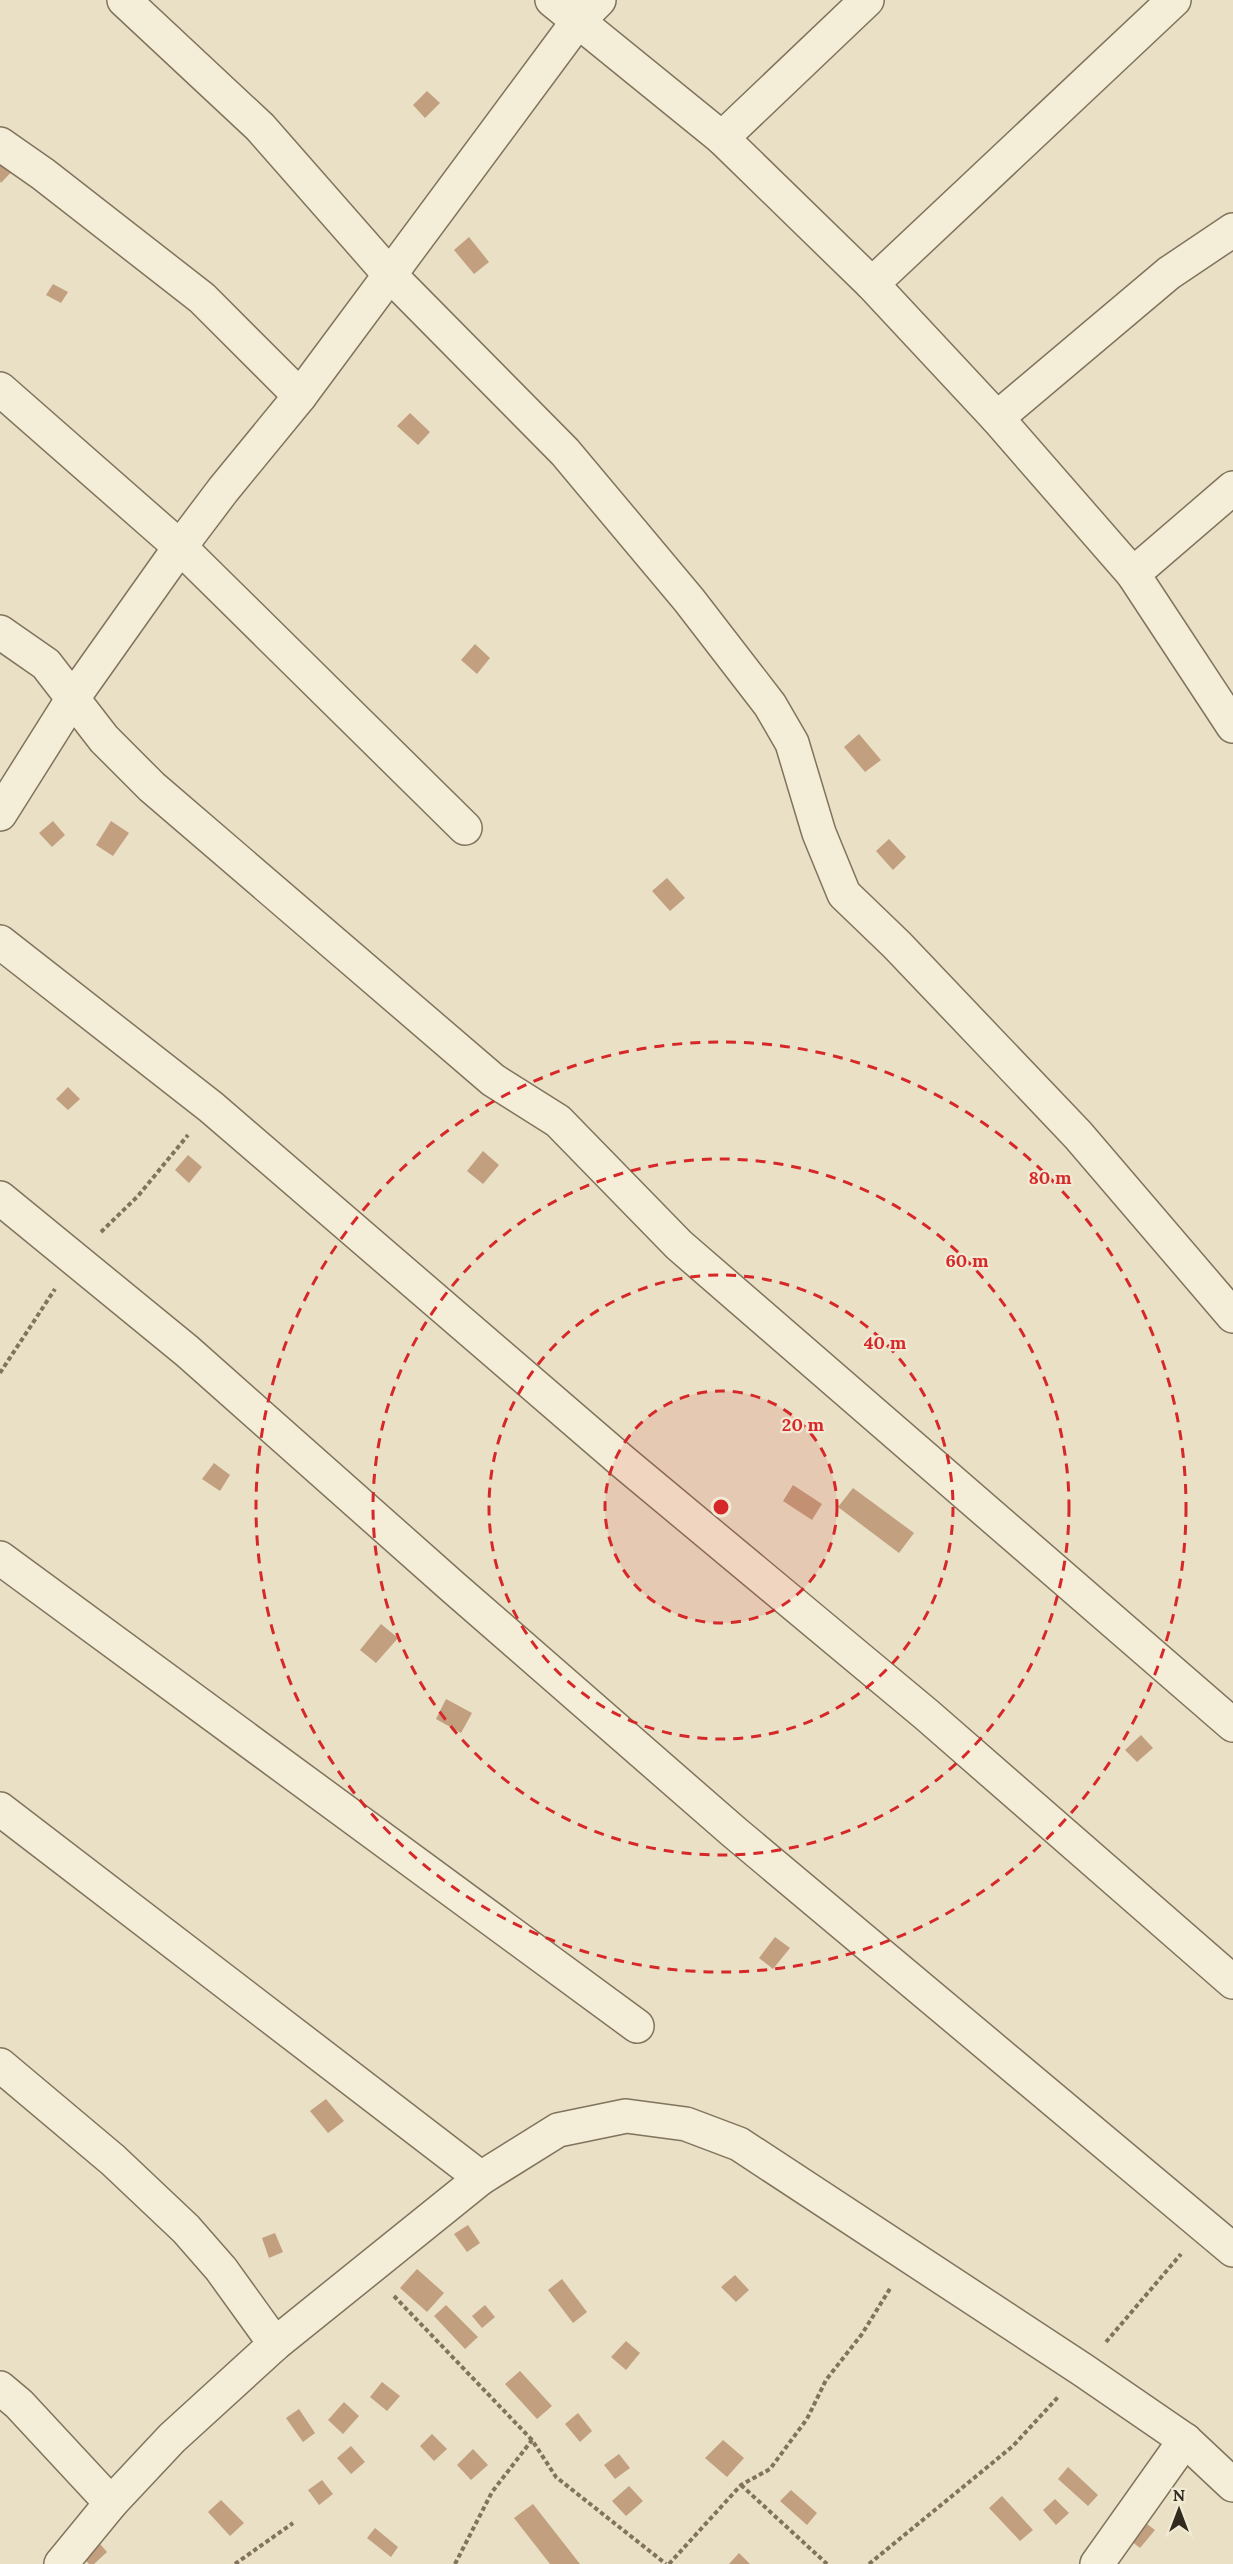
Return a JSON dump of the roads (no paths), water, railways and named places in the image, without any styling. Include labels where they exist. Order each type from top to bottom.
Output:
[{"type":"street","points":[[124,0],[260,127],[390,274],[565,452],[689,600],[770,705],[792,743],[819,833],[844,894],[897,945],[1078,1135],[1233,1316]]},
{"type":"street","points":[[552,0],[588,11],[872,284],[997,418],[1133,574],[1233,726]]},
{"type":"street","points":[[722,138],[867,0]]},
{"type":"street","points":[[872,284],[1174,0]]},
{"type":"street","points":[[0,813],[73,698],[180,547],[300,396],[588,11]]},
{"type":"street","points":[[0,144],[43,174],[202,298],[300,396]]},
{"type":"street","points":[[997,418],[1169,273],[1233,230]]},
{"type":"street","points":[[0,389],[180,547],[465,828]]},
{"type":"street","points":[[1133,574],[1233,488]]},
{"type":"street","points":[[0,632],[46,664],[104,739],[152,787],[493,1080],[558,1121],[679,1245],[1233,1725]]},
{"type":"street","points":[[0,942],[211,1107],[622,1461],[927,1715],[1233,1982]]},
{"type":"street","points":[[0,1198],[187,1351],[734,1832],[1233,2250]]},
{"type":"street","points":[[0,1558],[637,2026]]},
{"type":"street","points":[[0,1809],[481,2178]]},
{"type":"street","points":[[0,2065],[113,2160],[186,2229],[221,2269],[275,2344]]},
{"type":"street","points":[[62,2564],[111,2503],[172,2438],[275,2344],[481,2178],[558,2130],[626,2116],[686,2124],[739,2144],[1083,2370],[1185,2440],[1233,2485]]},
{"type":"street","points":[[0,2388],[19,2404],[111,2503]]},
{"type":"street","points":[[1097,2564],[1185,2440]]}]
